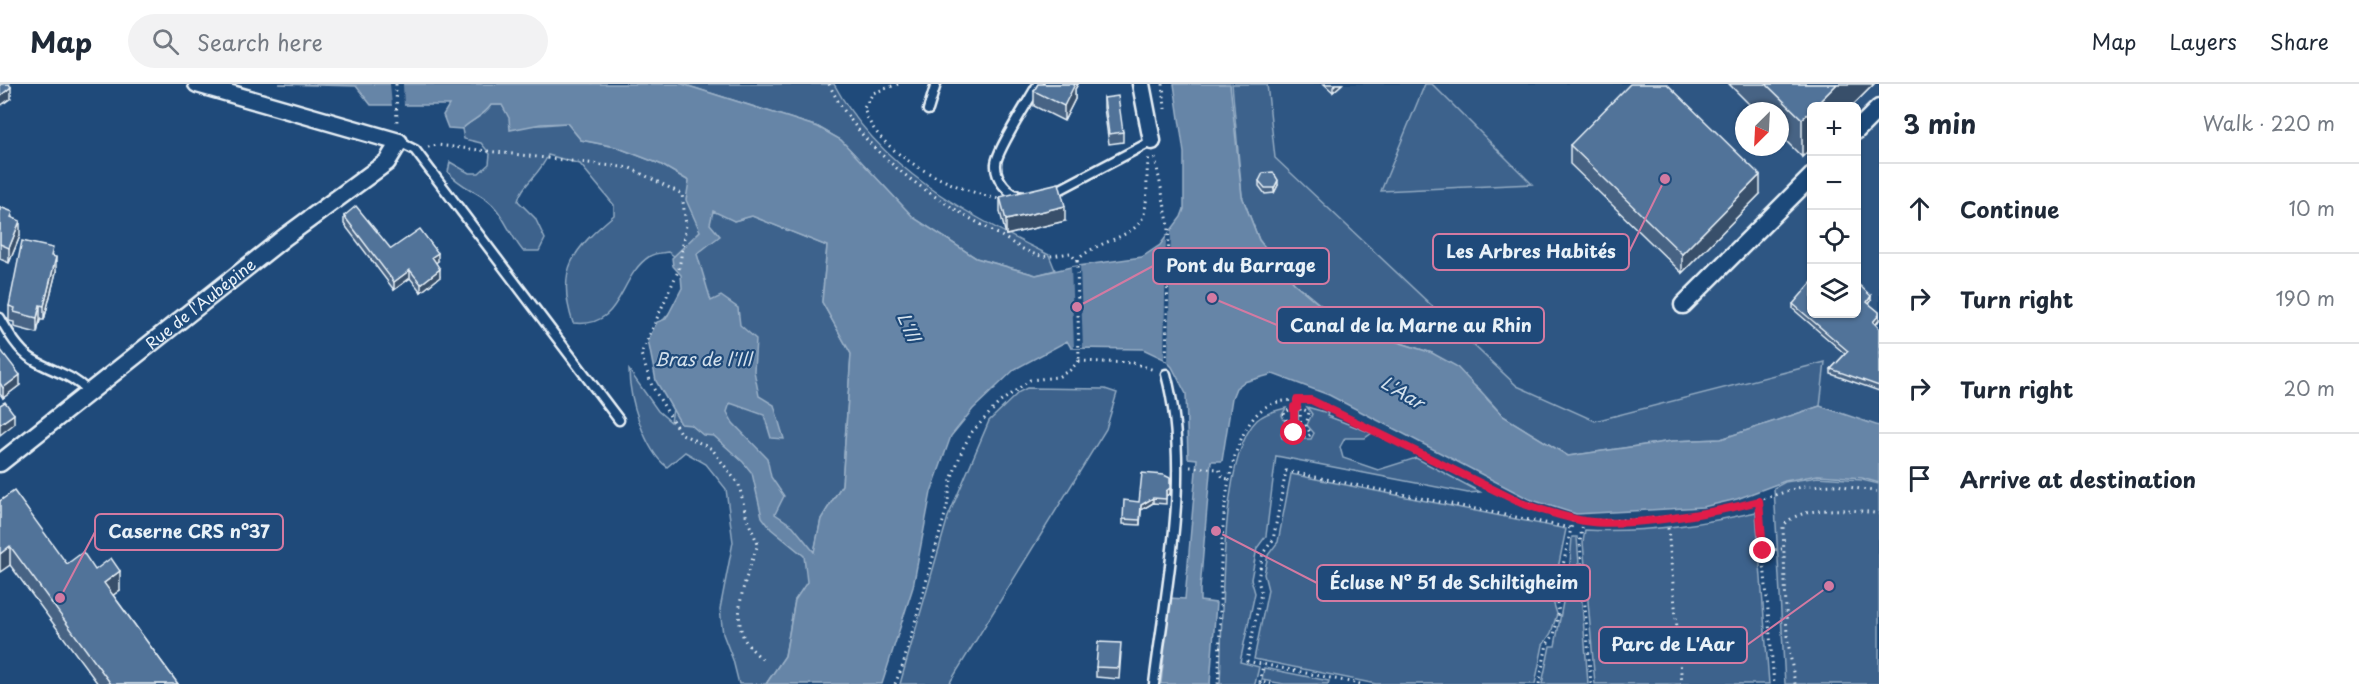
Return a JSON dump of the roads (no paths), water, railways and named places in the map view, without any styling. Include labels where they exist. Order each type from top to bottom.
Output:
[{"type":"street","points":[[197,84],[398,135]]},
{"type":"street","points":[[1141,84],[1152,141]]},
{"type":"street","points":[[1861,127],[1879,108]]},
{"type":"street","name":"Rue de l'Aubépine","points":[[0,463],[285,237],[387,162],[398,135]]},
{"type":"street","points":[[1683,305],[1807,181]]},
{"type":"lane","points":[[928,110],[936,84]]},
{"type":"lane","points":[[1030,196],[1020,197],[1005,188],[998,178],[996,162],[1038,84]]},
{"type":"lane","points":[[398,135],[415,150],[619,420]]},
{"type":"lane","points":[[1040,194],[1059,190],[1152,141]]},
{"type":"lane","points":[[0,318],[25,353],[75,378],[89,392]]},
{"type":"lane","points":[[1154,684],[1178,479],[1175,408],[1166,374]]},
{"type":"water","points":[[278,84],[682,84],[818,127],[841,140],[914,218],[976,258],[1036,275],[1071,267],[1142,257],[1160,245],[1181,217],[1184,209],[1184,153],[1174,84],[1230,84],[1242,196],[1259,240],[1294,283],[1327,311],[1360,330],[1432,353],[1456,366],[1503,416],[1568,456],[1672,441],[1721,439],[1820,406],[1879,426],[1879,483],[1862,478],[1818,475],[1785,481],[1737,499],[1703,507],[1576,514],[1529,499],[1329,395],[1273,374],[1244,382],[1236,388],[1232,398],[1222,461],[1211,461],[1200,589],[1200,601],[1216,603],[1210,684],[1161,684],[1170,598],[1185,599],[1197,459],[1188,458],[1186,394],[1172,367],[1164,359],[1143,349],[1071,348],[1067,341],[1015,369],[973,409],[951,436],[931,492],[913,587],[882,684],[766,684],[785,656],[795,600],[807,582],[804,556],[771,529],[762,517],[752,473],[743,462],[714,436],[703,435],[691,425],[681,424],[656,381],[648,340],[657,322],[666,319],[682,288],[681,275],[673,266],[672,258],[700,231],[686,200],[689,181],[660,164],[616,147],[581,140],[567,123],[541,124],[510,130],[509,118],[502,105],[491,105],[462,129],[448,128],[443,115],[449,105],[371,105],[356,86]],"holes":[[[713,211],[734,221],[752,216],[827,246],[822,302],[851,354],[842,485],[821,519],[814,552],[793,526],[775,514],[784,496],[771,477],[767,458],[733,423],[727,412],[730,403],[764,415],[771,438],[784,439],[774,405],[759,396],[754,371],[756,339],[740,325],[738,308],[721,296],[711,301],[697,254],[720,236],[710,224]]]},
{"type":"place","name":"Les Arbres Habités","points":[[1665,179]]},
{"type":"place","name":"Canal de la Marne au Rhin","points":[[1212,298]]},
{"type":"place","name":"Pont du Barrage","points":[[1077,307]]},
{"type":"place","name":"Écluse N° 51 de Schiltigheim","points":[[1216,531]]},
{"type":"place","name":"Parc de L'Aar","points":[[1829,586]]},
{"type":"place","name":"Caserne CRS n°37","points":[[60,598]]},
{"type":"water label","name":"L'Ill","points":[[908,327]]},
{"type":"water label","name":"Bras de l'Ill","points":[[703,360]]},
{"type":"water label","name":"L'Aar","points":[[1402,393]]}]
